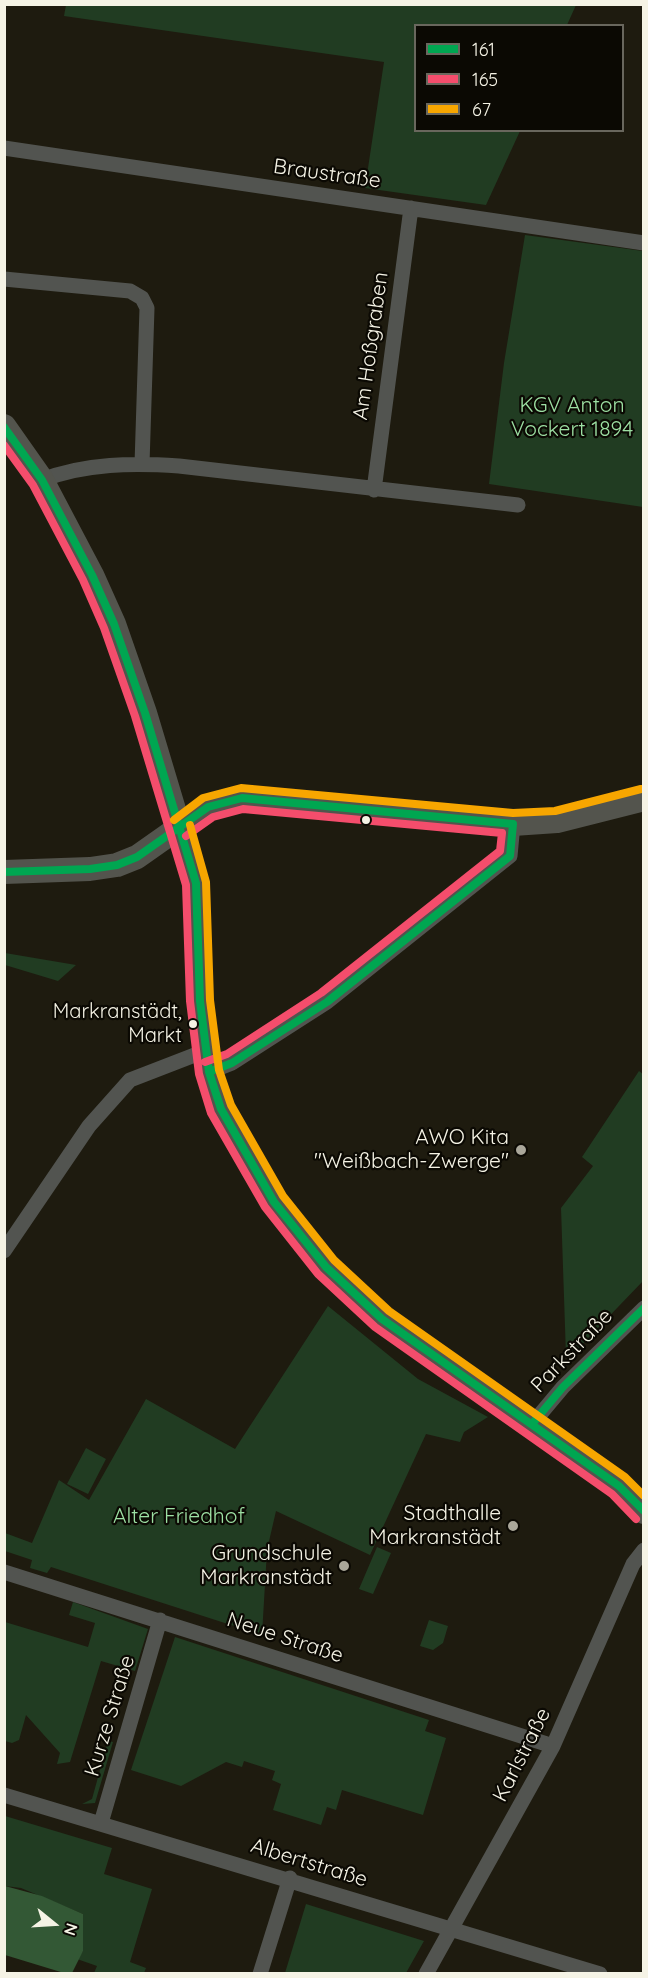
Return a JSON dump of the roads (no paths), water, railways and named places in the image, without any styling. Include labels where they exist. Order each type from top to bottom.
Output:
[{"type":"main road","points":[[4,426],[42,480],[61,512],[114,624],[153,737],[195,883],[200,1001],[207,1061],[221,1109],[274,1202],[326,1267],[382,1319],[619,1486],[644,1512]]},
{"type":"main road","points":[[4,872],[90,869],[117,865],[137,857],[208,807],[242,798],[513,824],[557,821],[644,799]]},
{"type":"street","name":"Braustraße","points":[[4,148],[644,243]]},
{"type":"street","name":"Am Hoßgraben","points":[[374,490],[411,208]]},
{"type":"street","points":[[4,279],[130,291],[142,298],[147,308],[142,464]]},
{"type":"street","points":[[42,480],[71,469],[142,464],[179,465],[374,490],[518,505]]},
{"type":"street","points":[[4,1251],[89,1126],[130,1080],[207,1061],[232,1063],[327,1002],[510,856],[513,824]]},
{"type":"street","name":"Parkstraße","points":[[532,1424],[563,1387],[644,1308]]},
{"type":"street","name":"Karlstraße","points":[[426,1974],[553,1746],[633,1564],[644,1550]]},
{"type":"street","name":"Neue Straße","points":[[4,1572],[553,1746]]},
{"type":"street","name":"Kurze Straße","points":[[101,1823],[160,1620]]},
{"type":"street","name":"Albertstraße","points":[[4,1795],[290,1878],[600,1974]]},
{"type":"street","points":[[260,1974],[290,1878]]},
{"type":"place","name":"Markranstädt, Markt","points":[[193,1024]]},
{"type":"place","name":"AWO Kita \"Weißbach-Zwerge\"","points":[[521,1150]]},
{"type":"place","name":"Stadthalle Markranstädt","points":[[513,1526]]},
{"type":"place","name":"Grundschule Markranstädt","points":[[344,1566]]},
{"type":"park label","name":"KGV Anton Vockert 1894","points":[[572,418]]},
{"type":"park label","name":"Alter Friedhof","points":[[179,1517]]}]
